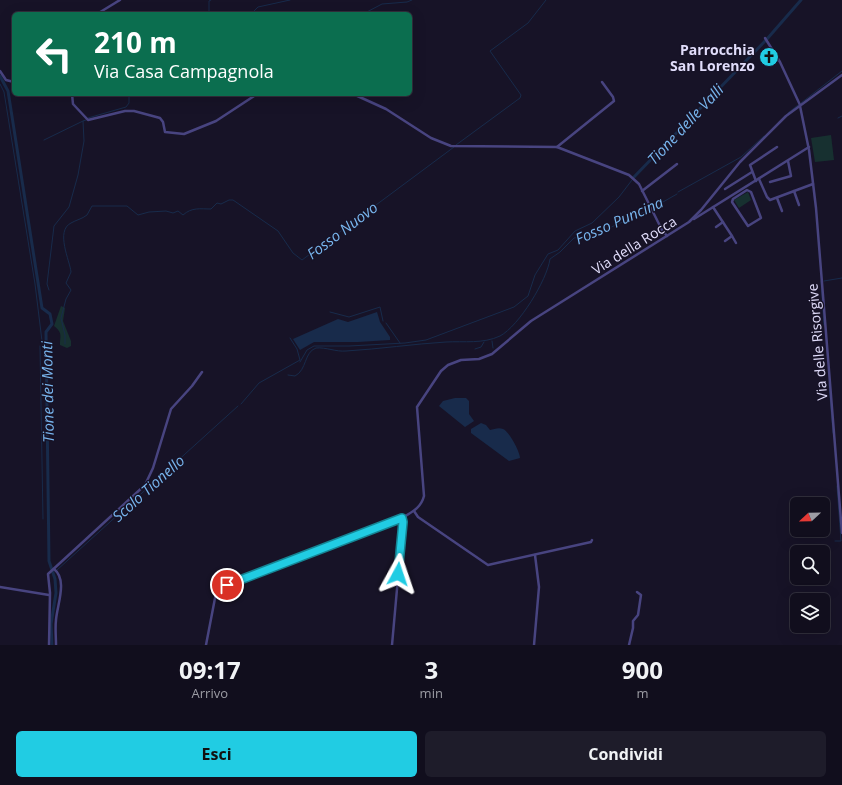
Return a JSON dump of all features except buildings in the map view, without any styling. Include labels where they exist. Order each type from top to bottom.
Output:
[{"type":"street","points":[[100,12],[120,0]]},
{"type":"street","points":[[766,39],[780,62],[799,105],[799,111],[801,114]]},
{"type":"street","points":[[0,71],[6,80],[12,82]]},
{"type":"street","name":"Via della Rocca","points":[[414,512],[421,505],[424,496],[416,416],[419,402],[448,365],[461,360],[479,359],[492,354],[531,321],[691,220],[702,209],[740,162],[799,105],[842,75]]},
{"type":"street","points":[[557,147],[614,101],[613,97],[602,82]]},
{"type":"street","points":[[72,96],[73,104],[86,119],[129,111],[160,118],[163,122],[165,132],[184,134],[220,120],[254,96]]},
{"type":"street","points":[[357,96],[386,109],[432,138],[451,146],[557,147],[622,172],[636,180],[667,236]]},
{"type":"street","name":"Via delle Risorgive","points":[[799,105],[809,149],[813,184],[842,533]]},
{"type":"street","points":[[794,110],[799,111]]},
{"type":"street","points":[[777,147],[750,164],[752,172],[758,180],[767,199],[770,200],[777,198],[813,184]]},
{"type":"street","points":[[691,220],[738,193],[803,151],[809,149]]},
{"type":"street","points":[[770,182],[791,176],[788,161]]},
{"type":"street","points":[[642,191],[677,164]]},
{"type":"street","points":[[725,189],[752,172]]},
{"type":"street","points":[[747,190],[750,191],[761,217],[760,220],[747,226],[732,202],[738,193],[747,190]]},
{"type":"street","points":[[794,192],[799,205]]},
{"type":"street","points":[[777,198],[782,211]]},
{"type":"street","points":[[707,203],[708,207],[714,207]]},
{"type":"street","points":[[702,209],[714,207]]},
{"type":"street","points":[[714,207],[736,243]]},
{"type":"street","points":[[702,209],[702,212],[707,211]]},
{"type":"street","points":[[716,227],[723,222]]},
{"type":"street","points":[[725,241],[732,236]]},
{"type":"street","points":[[49,645],[48,574],[145,485],[153,468],[171,409],[192,386],[202,372]]},
{"type":"street","points":[[206,645],[216,593],[227,585],[402,518],[414,512],[418,517],[488,565],[587,543],[591,542],[592,540]]},
{"type":"street","points":[[392,645],[403,522],[402,518]]},
{"type":"street","points":[[534,645],[539,587],[535,555]]},
{"type":"street","points":[[54,569],[59,574],[60,579],[60,594],[56,622],[56,645]]},
{"type":"street","points":[[0,587],[49,595]]},
{"type":"street","points":[[629,645],[633,621],[639,614],[641,595],[637,592]]},
{"type":"green space","points":[[831,135],[834,160],[815,162],[811,138]]},
{"type":"green space","points":[[748,192],[751,200],[739,208],[734,200]]},
{"type":"green space","points":[[61,306],[65,308],[63,321],[71,341],[71,346],[67,348],[60,345],[60,333],[54,326]]},
{"type":"water","points":[[377,312],[380,322],[390,337],[390,340],[314,342],[300,350],[293,339],[338,319],[348,322]]},
{"type":"water","points":[[455,398],[466,398],[469,401],[469,414],[474,421],[465,427],[439,406],[443,401]]},
{"type":"water","points":[[481,423],[486,425],[490,430],[496,428],[503,429],[514,442],[520,458],[509,461],[471,433],[471,429]]},
{"type":"waterway","points":[[209,12],[209,1],[211,0]]},
{"type":"waterway","points":[[253,12],[258,7],[290,0]]},
{"type":"waterway","points":[[367,12],[382,4],[407,2],[412,0]]},
{"type":"waterway","name":"Fosso Nuovo","points":[[456,145],[520,98],[521,95],[490,51],[528,23],[546,0]]},
{"type":"waterway","name":"Tione delle Valli","points":[[634,177],[767,39],[801,0]]},
{"type":"waterway","name":"Fosso Puncina","points":[[801,103],[842,71]]},
{"type":"waterway","name":"Tione dei Monti","points":[[0,76],[8,91],[42,308],[50,314],[52,324],[46,332],[49,561],[55,579],[56,593],[51,624],[52,645]]},
{"type":"waterway","name":"Tione dei Monti","points":[[0,84],[4,92],[35,284],[42,341]]},
{"type":"waterway","points":[[88,118],[126,107],[129,103],[129,96]]},
{"type":"waterway","name":"Fosso Puncina","points":[[788,113],[798,105]]},
{"type":"waterway","points":[[838,118],[842,116]]},
{"type":"waterway","points":[[49,290],[47,284],[54,226],[69,207],[78,175],[84,141],[83,121],[86,120]]},
{"type":"waterway","points":[[44,140],[83,121]]},
{"type":"waterway","name":"Fosso Puncina","points":[[678,192],[741,157],[764,136]]},
{"type":"waterway","name":"Fosso Nuovo","points":[[65,344],[65,335],[61,318],[66,299],[71,290],[66,283],[71,272],[65,246],[64,232],[66,227],[71,223],[87,215],[92,206],[127,206],[138,215],[149,212],[166,211],[173,213],[178,211],[183,215],[186,212],[193,210],[211,209],[217,203],[221,204],[229,200],[233,200],[278,231],[293,253],[302,260],[454,147]]},
{"type":"waterway","name":"Tione delle Valli","points":[[300,362],[307,350],[314,346],[349,346],[405,343],[426,340],[514,307],[528,296],[535,275],[548,254],[558,250],[575,231],[592,223],[619,197],[632,180]]},
{"type":"waterway","name":"Fosso Puncina","points":[[288,375],[295,376],[299,373],[302,370],[309,353],[316,348],[346,351],[446,342],[473,342],[494,339],[507,331],[523,313],[538,290],[548,268],[550,259],[560,252],[574,238],[596,234],[649,210],[677,194]]},
{"type":"waterway","points":[[824,281],[842,278]]},
{"type":"waterway","points":[[821,281],[824,325]]},
{"type":"waterway","name":"Tione delle Valli","points":[[330,312],[349,317],[380,307],[383,321]]},
{"type":"waterway","name":"Tione delle Valli","points":[[386,323],[400,343]]},
{"type":"waterway","name":"Scolo Tionello","points":[[241,404],[259,383],[300,360],[297,349],[290,338]]},
{"type":"waterway","name":"Fosso Puncina","points":[[492,341],[493,348]]},
{"type":"waterway","name":"Fosso Puncina","points":[[475,349],[481,347],[484,342]]},
{"type":"waterway","points":[[40,346],[43,519]]},
{"type":"waterway","points":[[829,384],[833,433]]},
{"type":"waterway","name":"Scolo Tionello","points":[[57,570],[238,406]]},
{"type":"waterway","points":[[835,541],[841,541],[837,486]]},
{"type":"place","name":"Parrocchia San Lorenzo","points":[[769,57]]},
{"type":"route","points":[[227,585],[402,518],[403,522],[398,574]]}]
